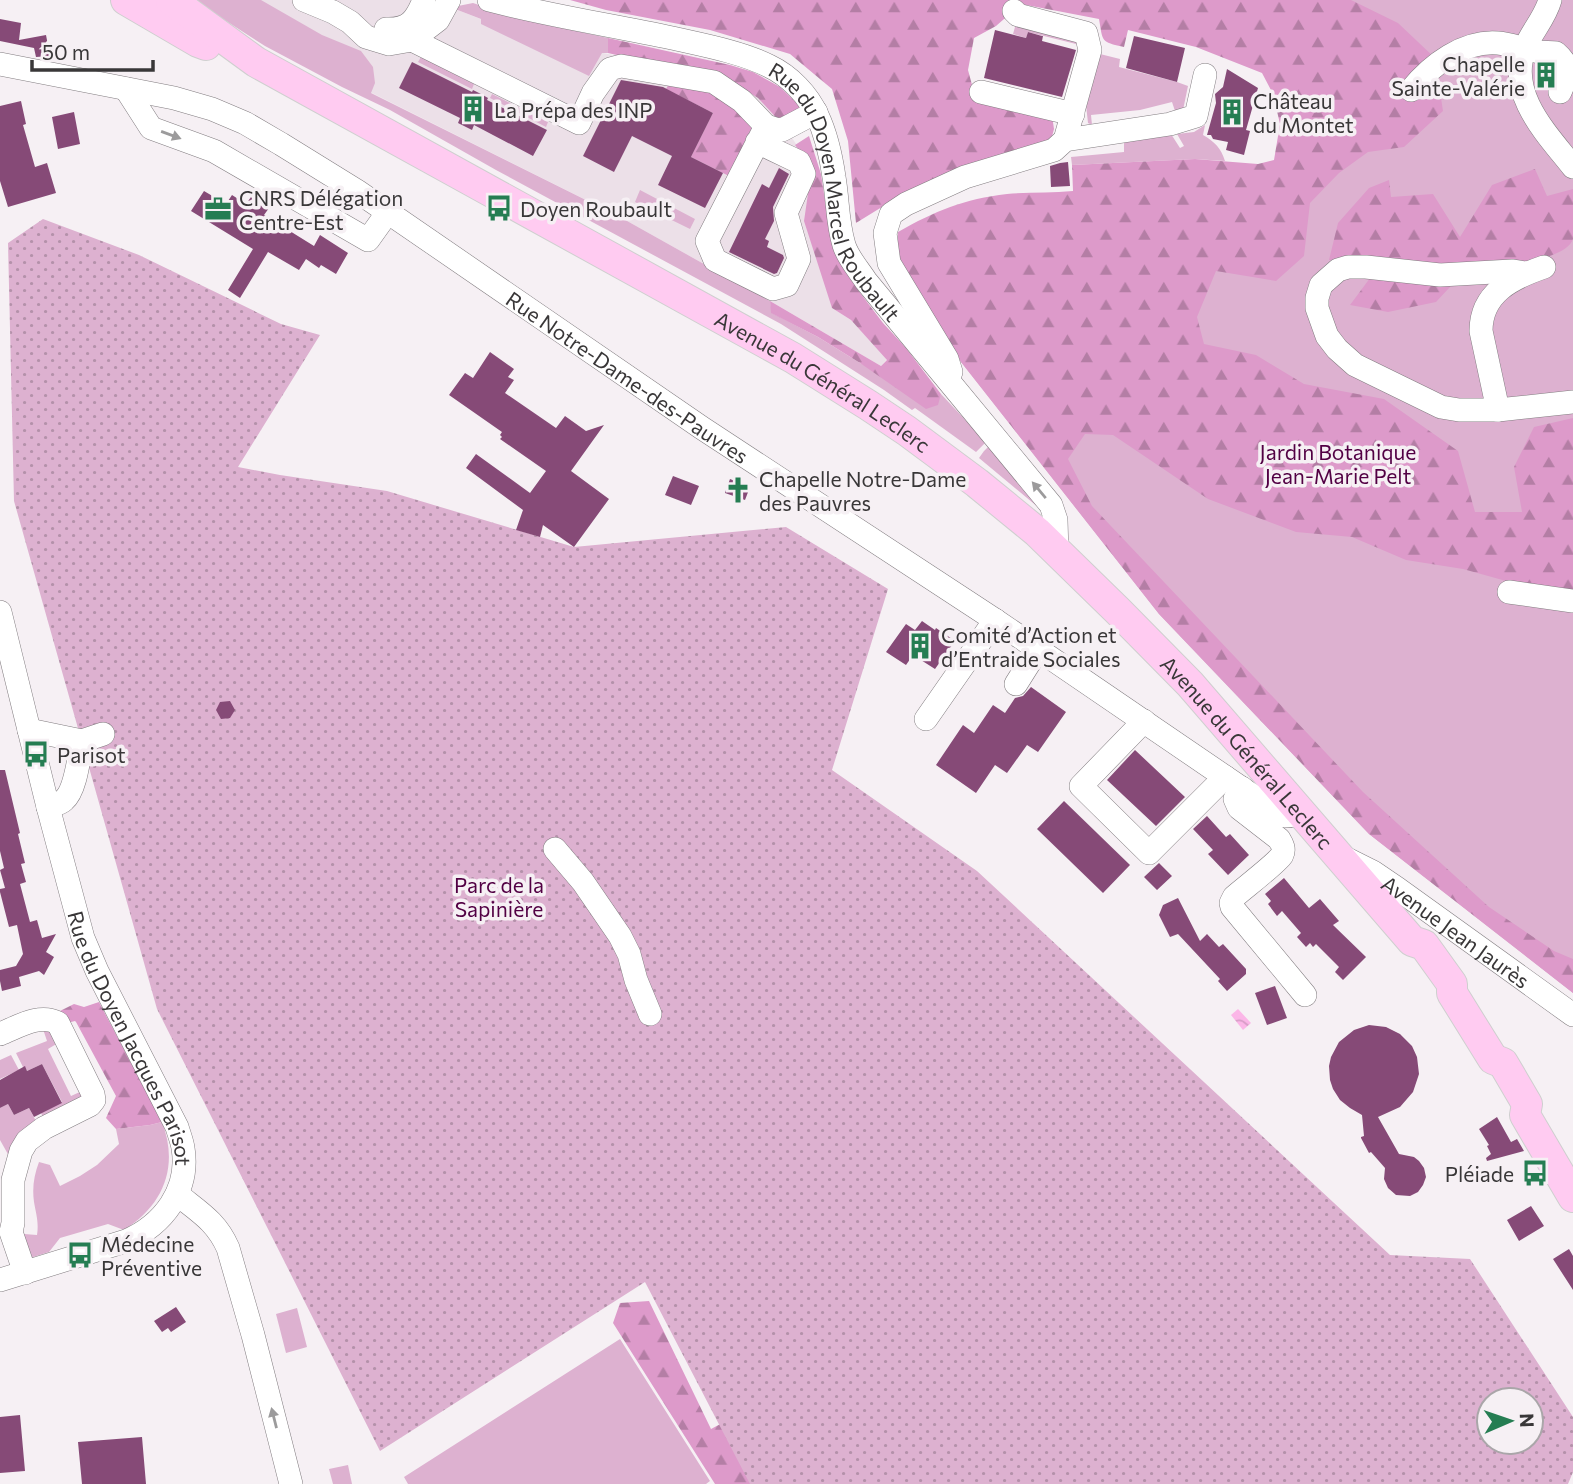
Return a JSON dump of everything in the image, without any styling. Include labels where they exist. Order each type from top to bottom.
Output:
[{"type":"main road","name":"Avenue du Général Leclerc","points":[[126,0],[198,42],[256,62]]},
{"type":"main road","name":"Avenue du Général Leclerc","points":[[171,0],[256,62],[793,358],[917,439],[1037,532],[1190,684],[1412,941],[1412,953],[1440,991],[1452,993],[1493,1059],[1491,1070],[1513,1110],[1525,1115],[1573,1197]]},
{"type":"street","points":[[304,0],[391,30],[406,27],[418,15],[424,0]]},
{"type":"street","points":[[336,11],[366,37],[389,44],[412,40],[438,20],[449,0]]},
{"type":"street","name":"Rue du Doyen Marcel Roubault","points":[[489,0],[718,48],[769,66],[786,76],[802,92],[816,113],[825,135],[832,167],[837,216],[845,248],[866,281],[1051,505],[1056,520],[1057,553]]},
{"type":"street","points":[[1550,0],[1525,48],[1520,65],[1520,81],[1524,95],[1541,126],[1573,167]]},
{"type":"street","points":[[1014,11],[1018,15],[1086,33],[1090,50],[1065,141]]},
{"type":"street","points":[[412,40],[579,123],[593,93],[610,69],[621,66],[714,82],[742,101],[761,134],[799,162],[804,174],[786,213],[799,259],[787,285],[773,289],[715,260],[707,241],[761,134]]},
{"type":"street","points":[[1411,90],[1417,82],[1459,50],[1471,45],[1496,42],[1533,51],[1556,53],[1567,65],[1568,74],[1560,92]]},
{"type":"street","name":"Rue Notre-Dame-des-Pauvres","points":[[0,64],[174,98],[212,109],[245,123],[336,177],[692,421],[1038,649],[1267,808],[1285,816],[1292,816],[1293,804]]},
{"type":"street","points":[[956,392],[947,359],[889,263],[885,233],[891,214],[936,189],[996,166],[1026,160],[1054,150],[1065,141],[1170,124],[1196,116],[1205,75]]},
{"type":"street","points":[[126,89],[151,128],[214,151],[368,240],[388,212]]},
{"type":"street","points":[[981,92],[1073,114]]},
{"type":"street","points":[[761,134],[782,130],[816,113]]},
{"type":"street","points":[[1499,410],[1481,319],[1488,301],[1496,292],[1535,270],[1440,275],[1348,267],[1338,270],[1321,285],[1317,309],[1327,336],[1336,349],[1355,365],[1441,407],[1499,410],[1573,402]]},
{"type":"street","points":[[1509,592],[1573,601]]},
{"type":"street","name":"Rue du Doyen Jacques Parisot","points":[[0,612],[6,662],[29,730],[83,938],[104,985],[177,1126],[183,1149],[183,1166],[177,1194],[214,1224],[228,1248],[291,1484]]},
{"type":"street","points":[[926,719],[995,620]]},
{"type":"street","points":[[1016,684],[1038,649]]},
{"type":"street","points":[[1144,721],[1081,786],[1149,853],[1240,787]]},
{"type":"street","points":[[29,730],[92,737],[66,799],[48,807]]},
{"type":"street","points":[[1240,787],[1236,799],[1239,808],[1279,839],[1283,850],[1282,855],[1234,897],[1232,907],[1306,995]]},
{"type":"street","points":[[555,849],[583,881],[620,936],[650,1014]]},
{"type":"street","name":"Avenue Jean Jaurès","points":[[1335,853],[1390,883],[1573,1015]]},
{"type":"street","points":[[0,1034],[45,1018],[58,1023],[94,1100],[90,1105],[44,1128],[27,1141],[21,1152],[13,1180],[13,1223],[6,1234],[25,1273]]},
{"type":"street","points":[[0,1280],[135,1237],[152,1227],[168,1210],[177,1194]]},
{"type":"shaded area","points":[[207,0],[437,0],[514,32],[642,61],[745,90],[758,98],[785,127],[807,161],[832,308],[851,320],[887,359],[881,366],[620,217],[370,92]]},
{"type":"green space","points":[[197,0],[261,0],[322,35],[361,51],[373,67],[375,83],[371,93],[620,217],[770,301],[772,313],[860,363],[939,398],[941,394],[986,442],[976,452],[915,408],[912,410],[781,324],[390,110],[265,46]]},
{"type":"green space","points":[[570,0],[1351,0],[1398,23],[1435,58],[1443,111],[1404,147],[1368,152],[1339,173],[1310,203],[1304,256],[1276,281],[1216,271],[1197,317],[1204,344],[1256,355],[1304,384],[1384,399],[1458,451],[1475,512],[1522,512],[1514,467],[1534,427],[1573,418],[1573,594],[1524,586],[1463,569],[1406,560],[1352,537],[1296,532],[1208,499],[1113,435],[1085,434],[1068,459],[1092,506],[1363,792],[1489,907],[1554,951],[1573,959],[1573,993],[1369,834],[1159,614],[961,362],[903,272],[897,251],[898,232],[937,212],[977,199],[1007,194],[1073,191],[1072,165],[1195,159],[1258,164],[1274,160],[1280,124],[1273,94],[1262,73],[1196,47],[1128,30],[1124,47],[1116,45],[1104,39],[1099,19],[1021,4],[996,26],[974,38],[968,70],[975,96],[1052,116],[1054,129],[1050,144],[890,202],[856,223],[848,141],[832,89],[790,54],[710,30],[606,10]]},
{"type":"green space","name":"Jardin Botanique Jean-Marie Pelt","points":[[1291,0],[1573,0],[1573,993],[1369,834],[1159,614],[961,362],[918,284],[1273,225]]},
{"type":"green space","points":[[473,3],[522,19],[608,38],[608,53],[602,53],[589,76],[481,24],[481,19],[455,9]]},
{"type":"green space","points":[[1017,20],[1081,39],[1084,46],[1028,32],[1026,38],[1013,34]]},
{"type":"green space","points":[[608,38],[753,72],[780,87],[801,107],[782,124],[758,98],[745,90],[608,53]]},
{"type":"green space","points":[[1100,54],[1120,59],[1119,67],[1188,86],[1183,110],[1176,114],[1172,102],[1140,110],[1091,115],[1092,125],[1088,123],[1086,105]]},
{"type":"green space","points":[[421,57],[474,84],[472,89],[418,62]]},
{"type":"green space","points":[[670,82],[707,89],[734,107],[754,126],[729,176],[691,157],[713,113],[666,89]]},
{"type":"green space","points":[[492,94],[548,122],[546,127],[490,98]]},
{"type":"green space","points":[[1205,125],[1203,135],[1217,146],[1225,161],[1195,159],[1072,165],[1071,157],[1124,152],[1124,141],[1171,134],[1180,148],[1184,146],[1177,134],[1194,132]]},
{"type":"green space","points":[[809,136],[821,174],[836,255],[858,290],[941,394],[938,405],[926,409],[860,363],[771,313],[770,301],[881,366],[887,360],[851,320],[832,308],[804,221],[811,173],[807,161],[795,145]]},
{"type":"green space","points":[[1535,169],[1547,196],[1573,189],[1573,239],[1566,248],[1554,255],[1519,264],[1453,270],[1450,287],[1436,302],[1388,312],[1350,305],[1373,274],[1374,261],[1329,260],[1338,223],[1369,188],[1389,180],[1391,197],[1433,194],[1460,237],[1492,185]]},
{"type":"green space","points":[[640,190],[695,219],[690,229],[635,202]]},
{"type":"green space","name":"Parc de la Sapinière","points":[[43,219],[139,255],[281,324],[320,335],[238,467],[387,491],[574,547],[786,527],[888,589],[832,770],[977,871],[1390,1255],[1470,1259],[1573,1417],[1573,1472],[1568,1484],[750,1484],[645,1282],[380,1451],[157,1009],[14,501],[8,243]]},
{"type":"green space","points":[[989,446],[1039,508],[979,458]]},
{"type":"green space","points":[[99,1002],[162,1122],[116,1129],[106,1118],[116,1096],[76,1022],[67,1023],[58,1012],[74,1004],[84,1007]]},
{"type":"green space","points":[[43,1029],[50,1029],[58,1043],[48,1049],[71,1096],[82,1091],[85,1100],[45,1121],[41,1113],[62,1102],[42,1064],[27,1071],[16,1053],[47,1041]]},
{"type":"green space","points":[[11,1055],[19,1070],[0,1079],[0,1060]]},
{"type":"green space","points":[[8,1104],[14,1115],[29,1108],[38,1125],[9,1156],[0,1140],[0,1108]]},
{"type":"green space","points":[[162,1122],[167,1138],[168,1169],[158,1196],[149,1209],[124,1230],[108,1224],[60,1238],[49,1252],[30,1258],[24,1234],[37,1235],[33,1192],[39,1162],[50,1165],[60,1186],[97,1165],[119,1144],[116,1129]]},
{"type":"green space","points":[[649,1301],[711,1429],[743,1412],[844,1484],[715,1484],[613,1323],[620,1303]]},
{"type":"green space","points":[[297,1308],[307,1347],[286,1353],[276,1314]]},
{"type":"green space","points":[[620,1339],[710,1481],[706,1484],[408,1484],[404,1477]]},
{"type":"green space","points":[[348,1465],[352,1484],[333,1484],[329,1469]]},
{"type":"water","points":[[1238,1009],[1251,1023],[1243,1030],[1231,1015]]},
{"type":"building","points":[[0,19],[21,23],[19,40],[46,35],[50,56],[36,57],[34,48],[0,41]]},
{"type":"building","points":[[995,30],[1026,38],[1028,32],[1043,36],[1042,41],[1076,50],[1062,97],[984,78]]},
{"type":"building","points":[[1134,36],[1185,48],[1177,82],[1126,68]]},
{"type":"building","name":"La Prépa des INP","points":[[412,62],[481,94],[488,98],[487,100],[547,130],[533,156],[474,125],[472,130],[458,123],[460,118],[399,88]]},
{"type":"building","name":"Chapelle Sainte-Valérie","points":[[1542,66],[1550,67],[1553,71],[1547,89],[1536,83],[1535,79]]},
{"type":"building","name":"Château du Montet","points":[[1227,69],[1258,88],[1246,130],[1250,131],[1244,155],[1226,150],[1228,142],[1207,135],[1216,103],[1215,94],[1223,87]]},
{"type":"building","points":[[621,80],[663,87],[713,113],[691,157],[723,173],[705,208],[658,185],[672,156],[632,136],[614,172],[583,156]]},
{"type":"building","points":[[21,101],[26,124],[23,125],[35,167],[47,163],[56,193],[8,207],[0,181],[0,106]]},
{"type":"building","points":[[74,112],[80,144],[58,149],[52,117]]},
{"type":"building","points":[[1068,162],[1070,186],[1051,187],[1050,166]]},
{"type":"building","points":[[779,168],[789,174],[773,207],[774,221],[765,239],[769,241],[767,247],[784,258],[774,274],[729,252],[762,184],[769,188]]},
{"type":"building","points":[[204,191],[226,204],[232,195],[246,204],[251,197],[269,208],[264,215],[314,246],[320,235],[348,253],[336,274],[321,265],[319,268],[306,259],[299,270],[268,252],[240,298],[228,290],[253,249],[191,211]]},
{"type":"building","points":[[490,352],[514,369],[508,377],[514,380],[505,393],[556,428],[565,416],[586,431],[604,425],[571,471],[609,499],[574,547],[543,525],[540,537],[516,530],[523,510],[466,468],[476,454],[530,493],[546,471],[500,439],[502,432],[449,395],[465,373],[473,378]]},
{"type":"building","points":[[673,476],[699,486],[691,505],[665,495]]},
{"type":"building","name":"Chapelle Notre-Dame des Pauvres","points":[[730,479],[750,487],[745,500],[725,493]]},
{"type":"building","name":"Comité d’Action et d’Entraide Sociales","points":[[922,621],[955,641],[935,669],[913,655],[906,665],[886,652],[906,624],[915,630]]},
{"type":"building","points":[[1031,687],[1066,712],[1038,752],[1027,745],[1007,773],[995,765],[976,793],[936,765],[963,725],[974,733],[993,705],[1005,713],[1015,698],[1023,696]]},
{"type":"building","points":[[230,701],[235,710],[230,718],[221,719],[216,710],[220,702]]},
{"type":"building","points":[[1135,750],[1185,797],[1156,826],[1107,780]]},
{"type":"building","points":[[0,770],[5,770],[20,833],[18,834],[25,863],[21,864],[26,882],[20,884],[30,922],[37,920],[42,938],[56,934],[46,952],[54,957],[44,975],[39,971],[19,977],[21,986],[2,991],[0,970],[16,966],[23,954],[17,925],[9,927],[0,892],[0,889],[5,888],[0,870],[4,868],[0,851]]},
{"type":"building","points":[[1064,801],[1130,865],[1103,893],[1037,829]]},
{"type":"building","points":[[1207,816],[1226,837],[1230,834],[1249,855],[1228,875],[1208,854],[1213,850],[1193,829]]},
{"type":"building","points":[[1159,863],[1172,876],[1157,890],[1144,877]]},
{"type":"building","points":[[1284,878],[1309,908],[1320,899],[1339,921],[1333,925],[1366,957],[1343,980],[1335,972],[1339,967],[1316,944],[1313,947],[1310,943],[1306,947],[1297,937],[1301,933],[1282,911],[1277,916],[1268,904],[1271,901],[1265,894]]},
{"type":"building","points":[[1178,898],[1200,941],[1207,934],[1219,947],[1223,944],[1246,969],[1246,974],[1227,991],[1218,981],[1220,979],[1178,934],[1170,937],[1159,915],[1163,905]]},
{"type":"building","points":[[1275,986],[1287,1018],[1267,1025],[1255,993]]},
{"type":"building","points":[[1369,1025],[1386,1027],[1400,1034],[1412,1046],[1417,1057],[1419,1074],[1413,1092],[1400,1107],[1378,1117],[1399,1154],[1414,1157],[1424,1168],[1426,1177],[1423,1185],[1418,1192],[1410,1196],[1396,1195],[1388,1188],[1384,1179],[1385,1168],[1369,1153],[1361,1138],[1364,1136],[1362,1115],[1340,1100],[1330,1080],[1331,1057],[1339,1042],[1354,1030]]},
{"type":"building","points":[[42,1064],[62,1103],[34,1117],[29,1108],[14,1115],[8,1104],[0,1108],[0,1080],[25,1066],[27,1071]]},
{"type":"building","points":[[1497,1117],[1511,1142],[1517,1139],[1524,1151],[1487,1161],[1486,1158],[1491,1154],[1487,1146],[1489,1145],[1479,1129]]},
{"type":"building","points":[[1531,1206],[1544,1226],[1519,1241],[1507,1220]]},
{"type":"building","points":[[1569,1249],[1573,1256],[1573,1290],[1553,1259]]},
{"type":"building","points":[[176,1307],[186,1322],[171,1332],[168,1328],[162,1332],[154,1321]]},
{"type":"building","points":[[20,1415],[25,1471],[0,1473],[0,1417]]},
{"type":"building","points":[[142,1437],[146,1484],[82,1484],[78,1442]]},
{"type":"place","name":"Chapelle Sainte-Valérie","points":[[1546,75]]},
{"type":"place","name":"La Prépa des INP","points":[[473,109]]},
{"type":"place","name":"Château du Montet","points":[[1232,112]]},
{"type":"place","name":"Doyen Roubault","points":[[499,208]]},
{"type":"place","name":"CNRS Délégation Centre-Est","points":[[218,209]]},
{"type":"place","name":"Chapelle Notre-Dame des Pauvres","points":[[738,490]]},
{"type":"place","name":"Comité d’Action et d’Entraide Sociales","points":[[920,646]]},
{"type":"place","name":"Parisot","points":[[36,754]]},
{"type":"place","name":"Pléiade","points":[[1535,1173]]},
{"type":"place","name":"Médecine Préventive","points":[[80,1255]]}]
